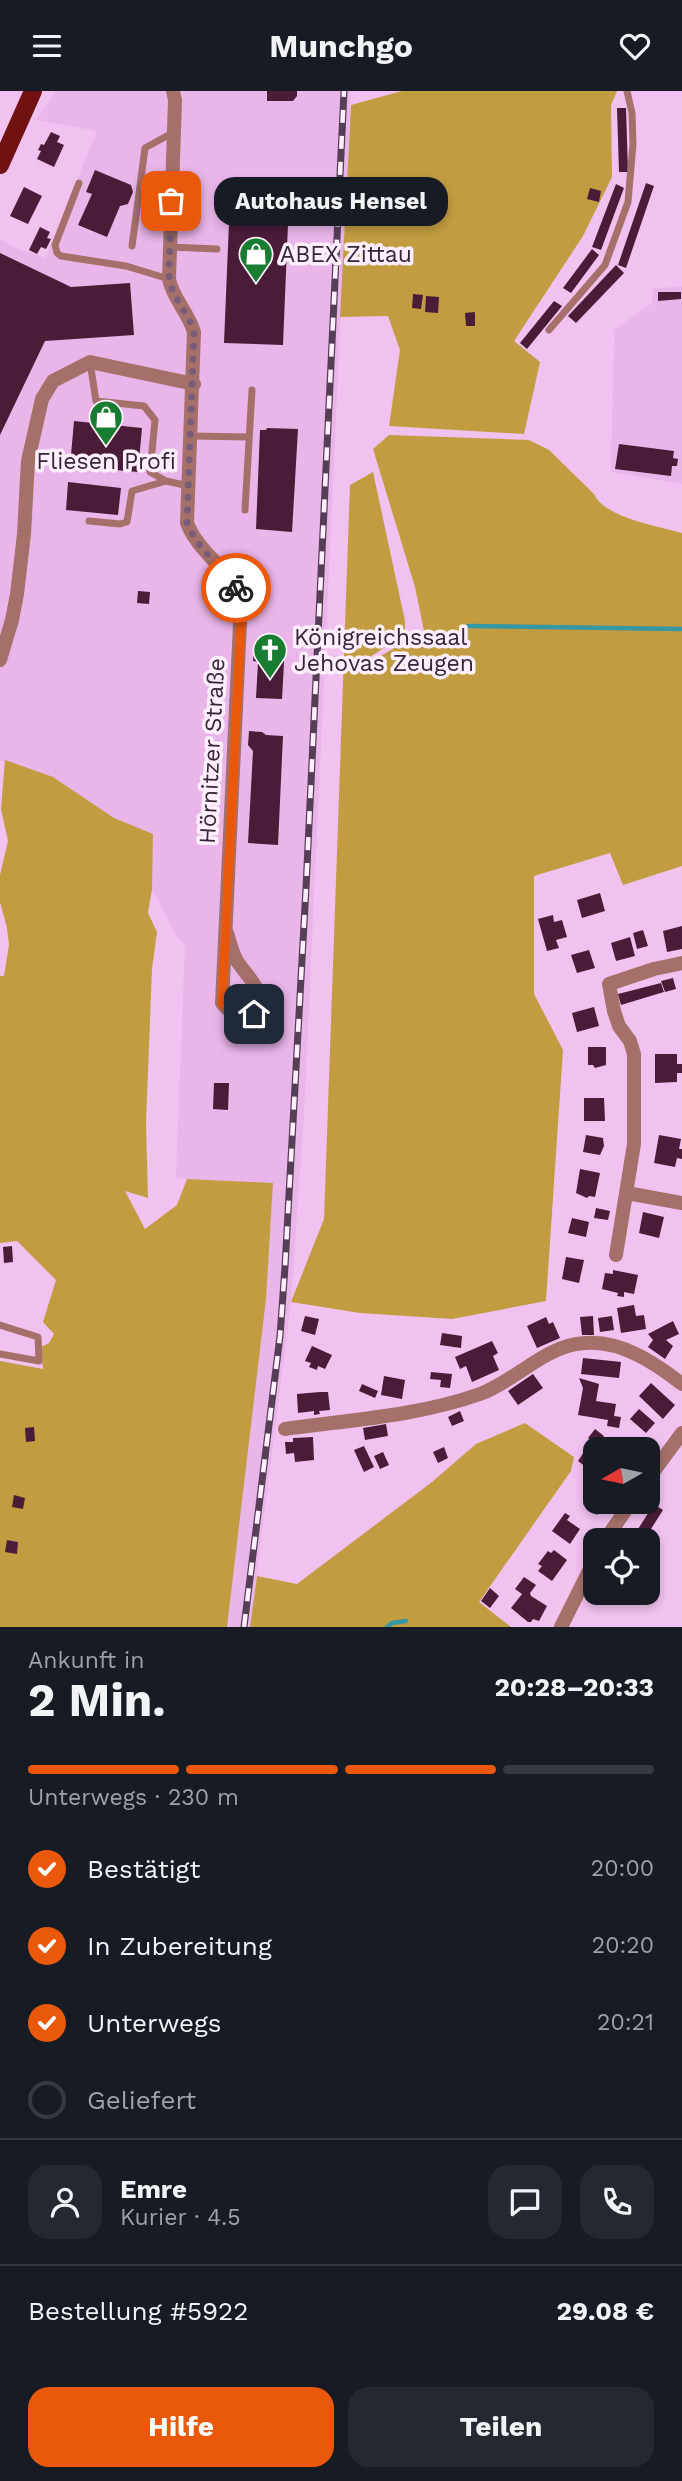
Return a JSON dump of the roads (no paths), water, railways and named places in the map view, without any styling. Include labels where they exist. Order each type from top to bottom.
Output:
[{"type":"main road","points":[[0,165],[33,91]]},
{"type":"street","name":"Hörnitzer Straße","points":[[173,91],[175,100],[169,279],[171,291],[191,321],[194,332],[187,516],[190,531],[235,586],[242,602],[222,1003],[237,1017],[248,1017],[257,1012],[261,1001],[258,990],[232,952],[227,933]]},
{"type":"street","points":[[0,660],[15,607],[24,534],[28,461],[42,400],[53,381],[90,362],[194,384]]},
{"type":"street","points":[[616,1255],[634,1144],[634,1054],[614,1011],[609,984],[682,963]]},
{"type":"street","points":[[627,1193],[682,1203]]},
{"type":"street","points":[[285,1429],[441,1405],[482,1393],[546,1356],[571,1345],[585,1343],[601,1343],[640,1356],[682,1384]]},
{"type":"street","points":[[660,1463],[682,1433]]},
{"type":"street","points":[[561,1627],[583,1583]]},
{"type":"lane","points":[[549,330],[605,265],[628,202],[633,144],[632,113],[627,91]]},
{"type":"lane","points":[[132,246],[145,148],[174,132]]},
{"type":"lane","points":[[79,183],[55,246],[57,253],[169,279]]},
{"type":"lane","points":[[169,247],[217,249]]},
{"type":"lane","points":[[90,362],[96,401],[144,406],[155,420],[150,472],[166,481],[189,486]]},
{"type":"lane","points":[[245,510],[252,390]]},
{"type":"lane","points":[[191,436],[249,437]]},
{"type":"lane","points":[[89,521],[120,524],[127,521],[132,491],[166,481]]},
{"type":"lane","points":[[0,1325],[38,1337],[39,1361],[0,1354]]},
{"type":"waterway","points":[[468,626],[682,629]]},
{"type":"waterway","points":[[387,1627],[392,1623],[406,1621]]},
{"type":"railway","points":[[244,1627],[280,1336],[285,1267],[344,91]]},
{"type":"place","name":"Autohaus Hensel","points":[[171,201]]},
{"type":"place","name":"ABEX Zittau","points":[[256,284]]},
{"type":"place","name":"Fliesen Profi","points":[[106,447]]},
{"type":"place","name":"Königreichssaal Jehovas Zeugen","points":[[270,680]]}]
